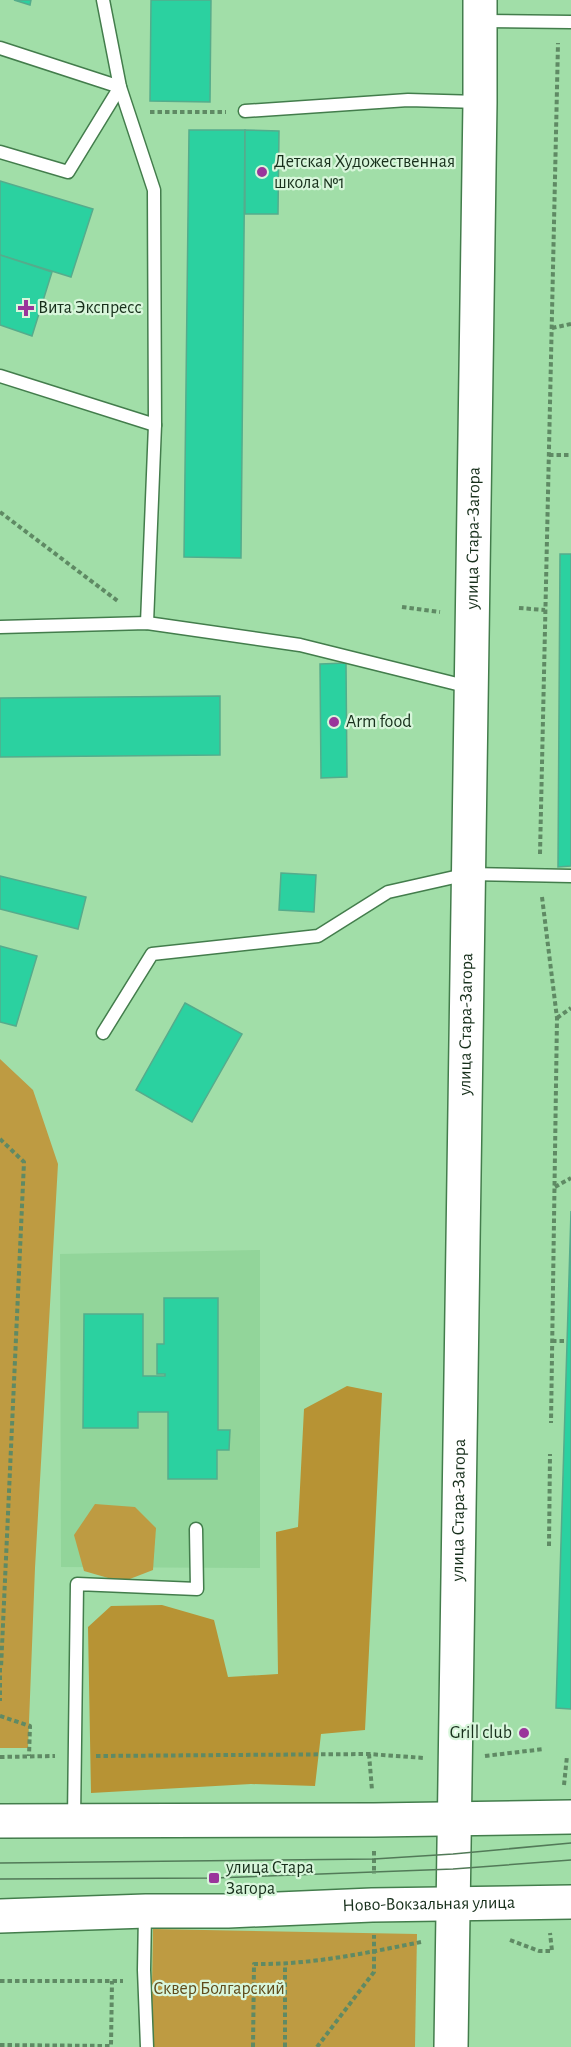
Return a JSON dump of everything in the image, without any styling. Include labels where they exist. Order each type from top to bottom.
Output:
[{"type":"main road","name":"улица Стара-Загора","points":[[451,2047],[480,11]]},
{"type":"main road","points":[[0,1821],[454,1819],[567,1806]]},
{"type":"main road","name":"Ново-Вокзальная улица","points":[[0,1916],[452,1903],[571,1902]]},
{"type":"lane","points":[[103,0],[120,87],[154,190],[155,425],[147,623]]},
{"type":"lane","points":[[480,11],[565,22]]},
{"type":"lane","points":[[0,48],[120,87]]},
{"type":"lane","points":[[0,152],[68,172],[120,87]]},
{"type":"lane","points":[[245,111],[408,100],[480,102]]},
{"type":"lane","points":[[0,376],[155,425]]},
{"type":"lane","points":[[0,627],[147,623],[300,645],[471,688]]},
{"type":"lane","points":[[103,1033],[152,954],[318,936],[388,892],[468,874],[571,876]]},
{"type":"lane","points":[[74,1820],[77,1584],[197,1589],[196,1528]]},
{"type":"lane","points":[[146,1911],[144,1970],[147,2047]]},
{"type":"path","points":[[551,1423],[557,1018],[540,875],[552,328],[565,22]]},
{"type":"path","points":[[128,112],[245,111]]},
{"type":"path","points":[[552,328],[571,324]]},
{"type":"path","points":[[549,455],[571,455]]},
{"type":"path","points":[[0,512],[147,623]]},
{"type":"path","points":[[402,607],[442,613]]},
{"type":"path","points":[[519,608],[545,610]]},
{"type":"path","points":[[557,1018],[571,1008]]},
{"type":"path","points":[[0,1139],[24,1162],[0,1701]]},
{"type":"path","points":[[555,1187],[571,1178]]},
{"type":"path","points":[[552,1341],[567,1341]]},
{"type":"path","points":[[549,1546],[550,1454]]},
{"type":"path","points":[[0,1716],[30,1726],[29,1756]]},
{"type":"path","points":[[0,1757],[369,1754],[455,1760],[544,1749]]},
{"type":"path","points":[[316,2047],[374,1972],[372,1905],[375,1872],[374,1820],[369,1754]]},
{"type":"path","points":[[567,1756],[567,1806]]},
{"type":"path","points":[[510,1940],[539,1951],[552,1951],[550,1927]]},
{"type":"path","points":[[253,2047],[254,1964],[285,1965],[375,1952],[425,1941]]},
{"type":"path","points":[[285,1965],[285,2047]]},
{"type":"path","points":[[0,1981],[130,1981]]},
{"type":"path","points":[[0,2045],[111,2046],[112,1981]]},
{"type":"shaded area","points":[[260,1250],[260,1568],[61,1567],[60,1254]]},
{"type":"shaded area","points":[[347,1386],[382,1393],[365,1730],[321,1734],[315,1786],[251,1784],[91,1793],[88,1627],[111,1606],[162,1605],[214,1620],[228,1677],[278,1674],[276,1532],[298,1527],[304,1409]]},
{"type":"green space","points":[[0,1059],[33,1090],[58,1164],[35,1568],[28,1748],[0,1748]]},
{"type":"green space","points":[[95,1504],[135,1507],[156,1528],[153,1570],[122,1582],[84,1571],[74,1535]]},
{"type":"green space","name":"Сквер Болгарский","points":[[153,1929],[417,1934],[415,2047],[151,2047]]},
{"type":"building","points":[[14,0],[31,0],[30,5]]},
{"type":"building","points":[[151,0],[211,0],[210,102],[150,101]]},
{"type":"building","points":[[189,130],[245,130],[241,558],[184,557]]},
{"type":"building","name":"Детская Художественная школа №1","points":[[245,130],[279,131],[278,214],[245,214]]},
{"type":"building","points":[[0,181],[93,209],[71,277],[0,255]]},
{"type":"building","points":[[0,255],[52,272],[32,336],[0,325]]},
{"type":"building","points":[[560,554],[571,554],[571,866],[558,867]]},
{"type":"building","points":[[346,663],[347,777],[321,778],[320,664]]},
{"type":"building","points":[[220,696],[220,755],[0,757],[0,698]]},
{"type":"building","points":[[281,873],[316,875],[314,912],[279,910]]},
{"type":"building","points":[[0,876],[86,897],[78,929],[0,909]]},
{"type":"building","points":[[0,946],[37,956],[16,1026],[0,1022]]},
{"type":"building","points":[[185,1003],[242,1034],[192,1122],[136,1090]]},
{"type":"building","points":[[571,1211],[571,1709],[556,1708]]},
{"type":"building","points":[[164,1298],[218,1298],[218,1430],[230,1430],[229,1450],[217,1450],[217,1479],[168,1479],[168,1412],[138,1412],[138,1428],[83,1428],[84,1314],[143,1314],[143,1376],[165,1376],[165,1374],[157,1374],[157,1344],[164,1344]]},
{"type":"tram line","points":[[0,1863],[374,1859],[571,1843]]},
{"type":"tram line","points":[[0,1879],[214,1878],[453,1869],[571,1860]]},
{"type":"place","name":"Детская Художественная школа №1","points":[[262,172]]},
{"type":"place","name":"Вита Экспресс","points":[[26,308]]},
{"type":"place","name":"Arm food","points":[[334,722]]},
{"type":"place","name":"Grill club","points":[[524,1733]]},
{"type":"place","name":"улица Стара Загора","points":[[214,1878]]}]
